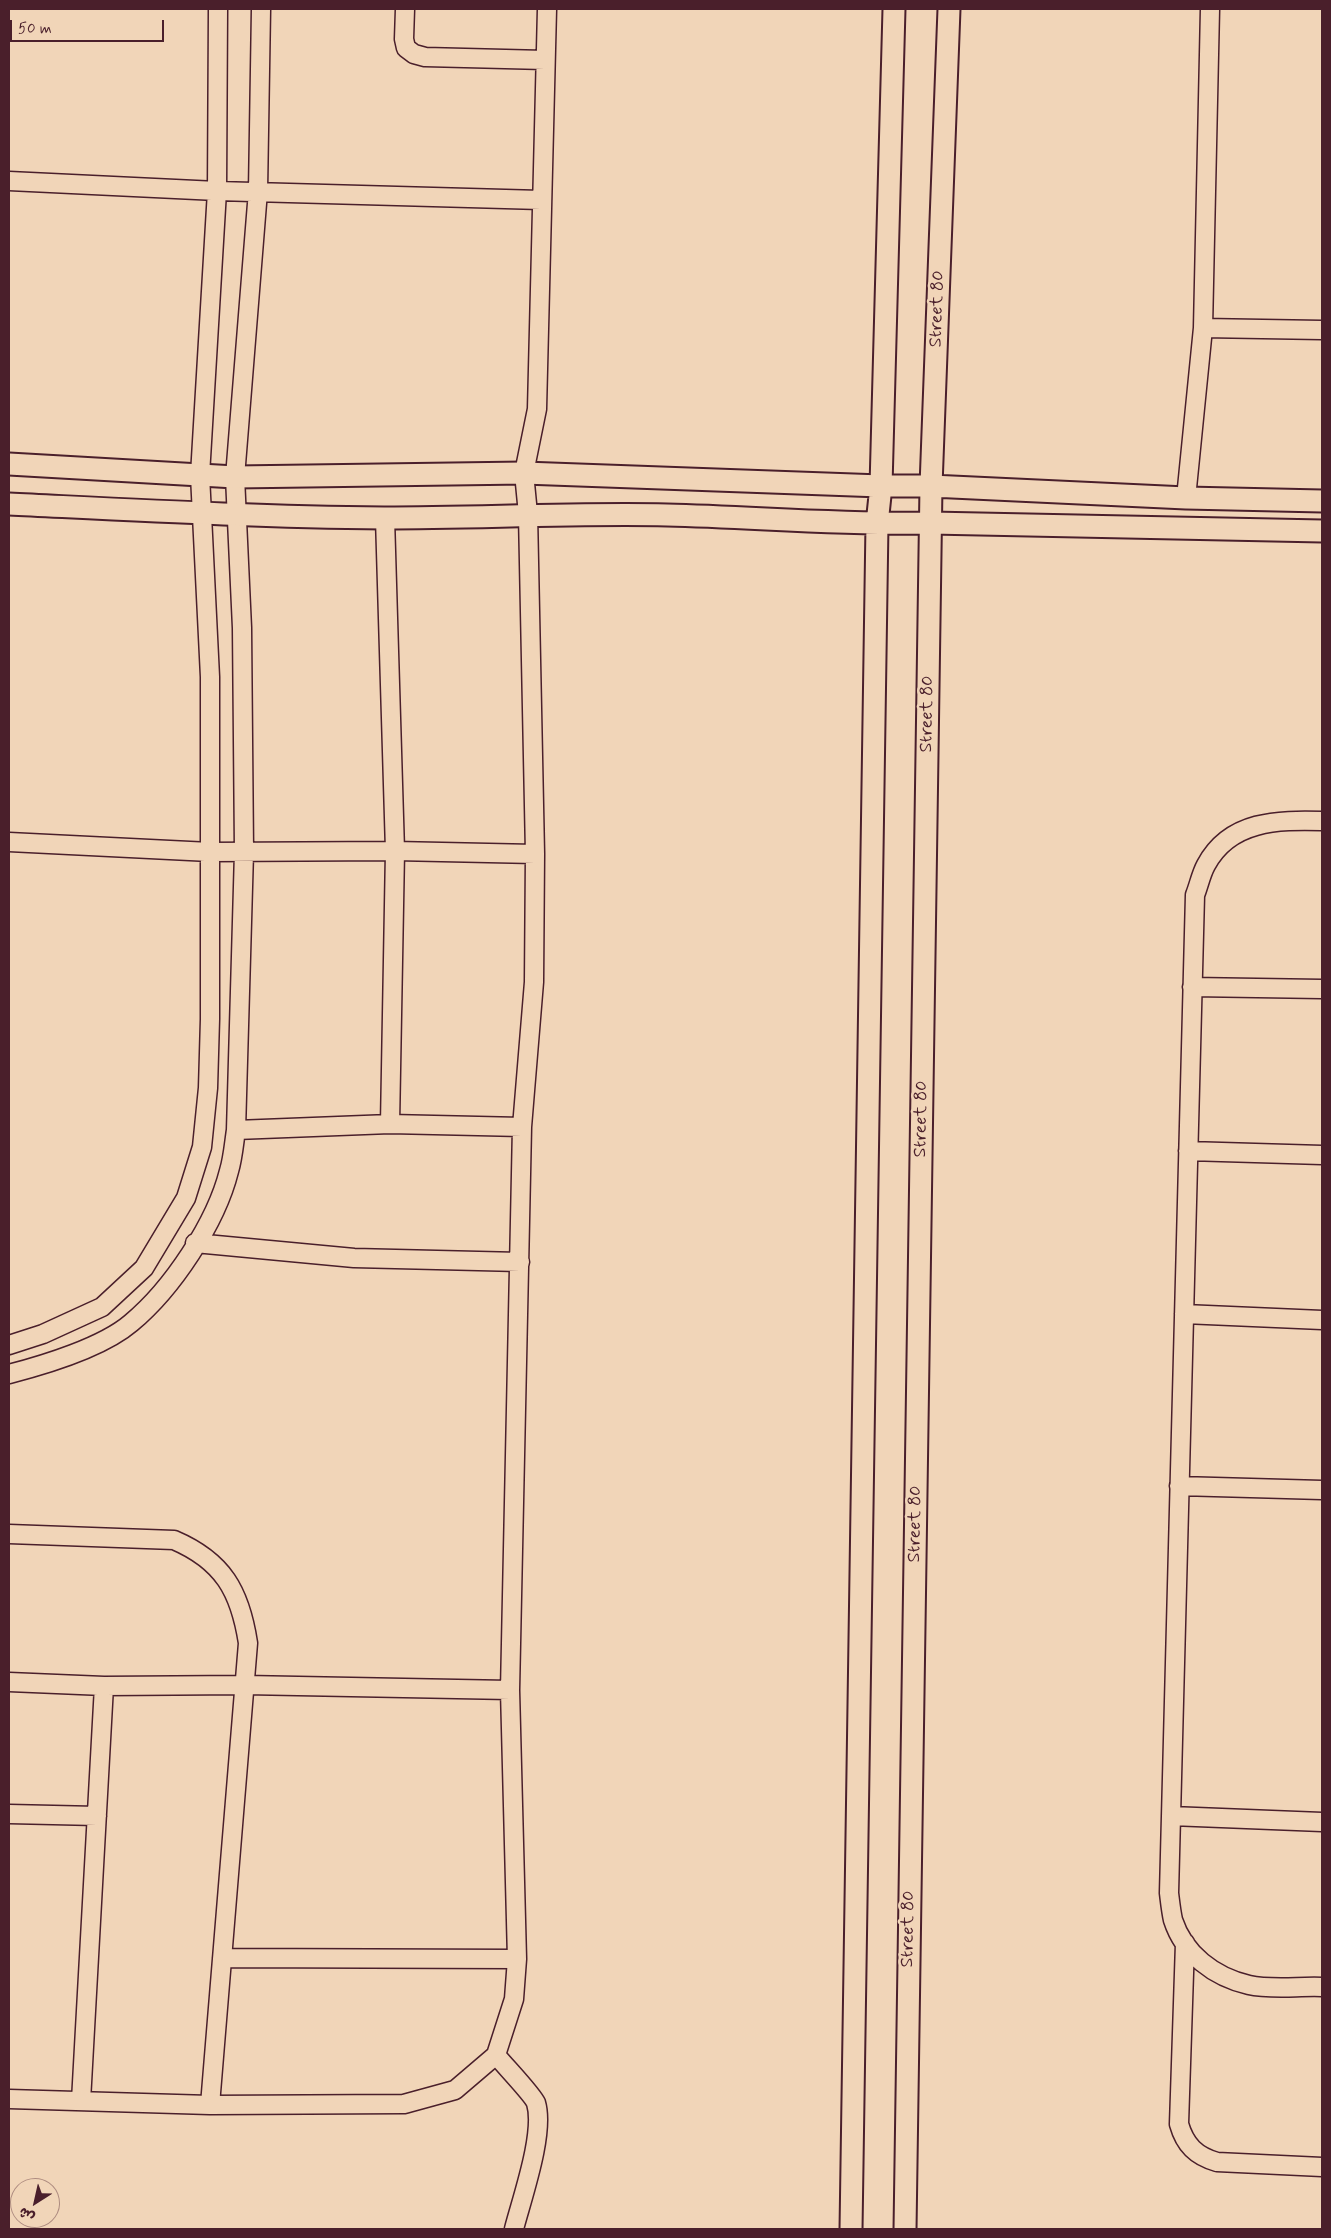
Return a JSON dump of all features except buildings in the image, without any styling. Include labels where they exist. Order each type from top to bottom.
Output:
[{"type":"street","points":[[9,1344],[43,1334],[102,1307],[144,1268],[186,1198],[202,1147],[208,1088],[210,677],[200,475],[217,191],[218,9]]},
{"type":"street","points":[[9,1374],[41,1366],[90,1347],[130,1324],[164,1289],[195,1243],[215,1211],[229,1171],[236,1130],[244,852],[242,628],[235,477],[258,191],[261,9]]},
{"type":"street","points":[[405,9],[404,39],[406,48],[414,54],[425,57],[545,60]]},
{"type":"street","points":[[9,2099],[210,2106],[404,2104],[455,2090],[496,2055],[514,1999],[517,1959],[510,1690],[522,1127],[534,982],[535,854],[528,514],[524,473],[537,409],[547,9]]},
{"type":"street","points":[[851,2229],[877,524],[881,486],[894,9]]},
{"type":"street","name":"Street 80","points":[[905,2229],[931,486],[949,9]]},
{"type":"street","points":[[1186,498],[1203,328],[1210,9]]},
{"type":"street","points":[[9,181],[217,191],[541,200]]},
{"type":"street","points":[[1203,328],[1322,330]]},
{"type":"street","points":[[9,464],[235,477],[524,473],[881,486],[931,486],[1186,498],[1322,501]]},
{"type":"street","points":[[9,504],[238,515],[386,518],[528,514],[668,515],[877,524],[931,523],[1322,531]]},
{"type":"street","points":[[386,518],[395,851],[390,1124]]},
{"type":"street","points":[[1322,821],[1285,820],[1254,825],[1226,840],[1206,865],[1195,894],[1169,1893],[1173,1919],[1184,1944],[1202,1963],[1225,1978],[1250,1985],[1322,1987]]},
{"type":"street","points":[[9,842],[210,852],[395,851],[535,854]]},
{"type":"street","points":[[1192,987],[1322,990]]},
{"type":"street","points":[[236,1130],[390,1124],[522,1127]]},
{"type":"street","points":[[1188,1151],[1322,1155]]},
{"type":"street","points":[[195,1243],[354,1258],[520,1262]]},
{"type":"street","points":[[1184,1314],[1322,1320]]},
{"type":"street","points":[[1179,1486],[1322,1490]]},
{"type":"street","points":[[9,1534],[174,1540],[197,1550],[221,1573],[238,1602],[244,1620],[248,1643],[210,2106]]},
{"type":"street","points":[[9,1682],[104,1686],[245,1685],[510,1690]]},
{"type":"street","points":[[81,2101],[104,1686]]},
{"type":"street","points":[[9,1814],[97,1816]]},
{"type":"street","points":[[1171,1816],[1322,1822]]},
{"type":"street","points":[[1184,1944],[1179,2124],[1183,2138],[1203,2158],[1217,2162],[1322,2167]]},
{"type":"street","points":[[222,1958],[517,1959]]},
{"type":"street","points":[[496,2055],[535,2102],[537,2119],[535,2143],[514,2229]]}]
